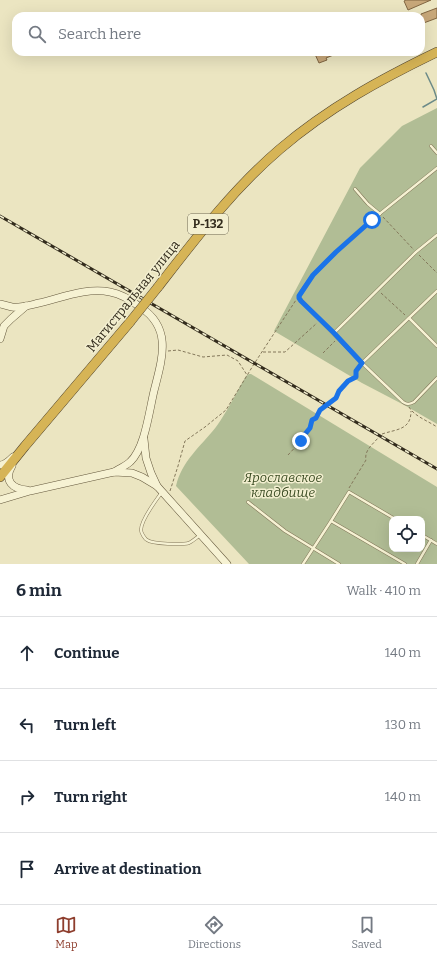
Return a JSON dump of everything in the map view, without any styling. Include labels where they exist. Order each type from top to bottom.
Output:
[{"type":"highway","name":"Магистральная улица","points":[[0,477],[130,322],[200,233],[232,196],[263,164],[297,135],[328,112],[394,74],[437,52]]},
{"type":"main road","points":[[0,304],[12,307],[26,306],[86,291],[98,290],[111,292],[127,298],[149,312],[157,323],[162,336],[163,347],[161,363],[144,439],[136,455],[129,463],[114,472]]},
{"type":"main road","points":[[0,339],[4,326],[26,306]]},
{"type":"main road","points":[[144,439],[146,458],[151,473],[163,490],[227,564]]},
{"type":"main road","points":[[0,465],[10,461],[25,446]]},
{"type":"main road","points":[[25,446],[10,468],[8,474],[11,483],[16,488],[30,491]]},
{"type":"main road","points":[[0,500],[30,491],[114,472],[132,473],[142,477],[163,490]]},
{"type":"lane","points":[[431,146],[437,153]]},
{"type":"lane","points":[[437,168],[336,252],[313,275],[299,296],[301,301],[403,402],[407,404],[414,402],[437,378]]},
{"type":"lane","points":[[355,189],[368,204],[380,214]]},
{"type":"lane","points":[[334,333],[416,252],[437,235]]},
{"type":"lane","points":[[362,363],[437,291]]},
{"type":"lane","points":[[409,318],[437,346]]},
{"type":"lane","points":[[163,490],[150,509],[142,525],[141,530],[146,540],[168,544],[185,544],[192,542],[201,535]]},
{"type":"lane","points":[[304,564],[349,492],[390,516]]},
{"type":"lane","points":[[248,502],[285,531],[339,564]]},
{"type":"lane","points":[[332,521],[405,564]]},
{"type":"lane","points":[[425,537],[437,544]]},
{"type":"lane","points":[[417,564],[431,540]]},
{"type":"path","points":[[380,214],[437,273]]},
{"type":"path","points":[[377,290],[409,318]]},
{"type":"path","points":[[163,490],[178,466],[185,441],[226,410],[299,296]]},
{"type":"path","points":[[262,352],[285,352],[320,320]]},
{"type":"path","points":[[323,353],[338,338]]},
{"type":"path","points":[[167,351],[178,350],[203,357],[227,355],[238,361],[247,375]]},
{"type":"path","points":[[288,455],[301,441],[310,428],[312,420],[316,418],[320,410],[336,398],[339,391],[348,381],[356,377],[356,371],[362,363]]},
{"type":"path","points":[[382,434],[396,431],[406,426],[411,417],[411,409],[407,404]]},
{"type":"path","points":[[411,411],[437,427]]},
{"type":"path","points":[[349,492],[349,488],[366,460],[365,456],[367,451],[378,438]]},
{"type":"green space","points":[[437,108],[437,424],[362,383],[274,331],[360,168],[402,126]]},
{"type":"green space","name":"Ярославское кладбище","points":[[251,374],[437,487],[437,564],[249,564],[176,486],[187,462],[216,427],[228,409],[246,376]]},
{"type":"building","points":[[431,0],[408,10],[404,1]]},
{"type":"building","points":[[437,8],[437,18],[425,22],[425,12]]},
{"type":"building","points":[[316,56],[331,56],[326,58],[327,60],[319,63]]},
{"type":"waterway","points":[[423,107],[437,99],[426,73]]},
{"type":"railway","points":[[0,216],[437,469]]},
{"type":"route","points":[[301,441],[310,428],[312,420],[316,418],[320,410],[336,398],[339,391],[348,381],[356,377],[356,371],[362,363],[301,301],[299,296],[313,275],[372,220]]}]
